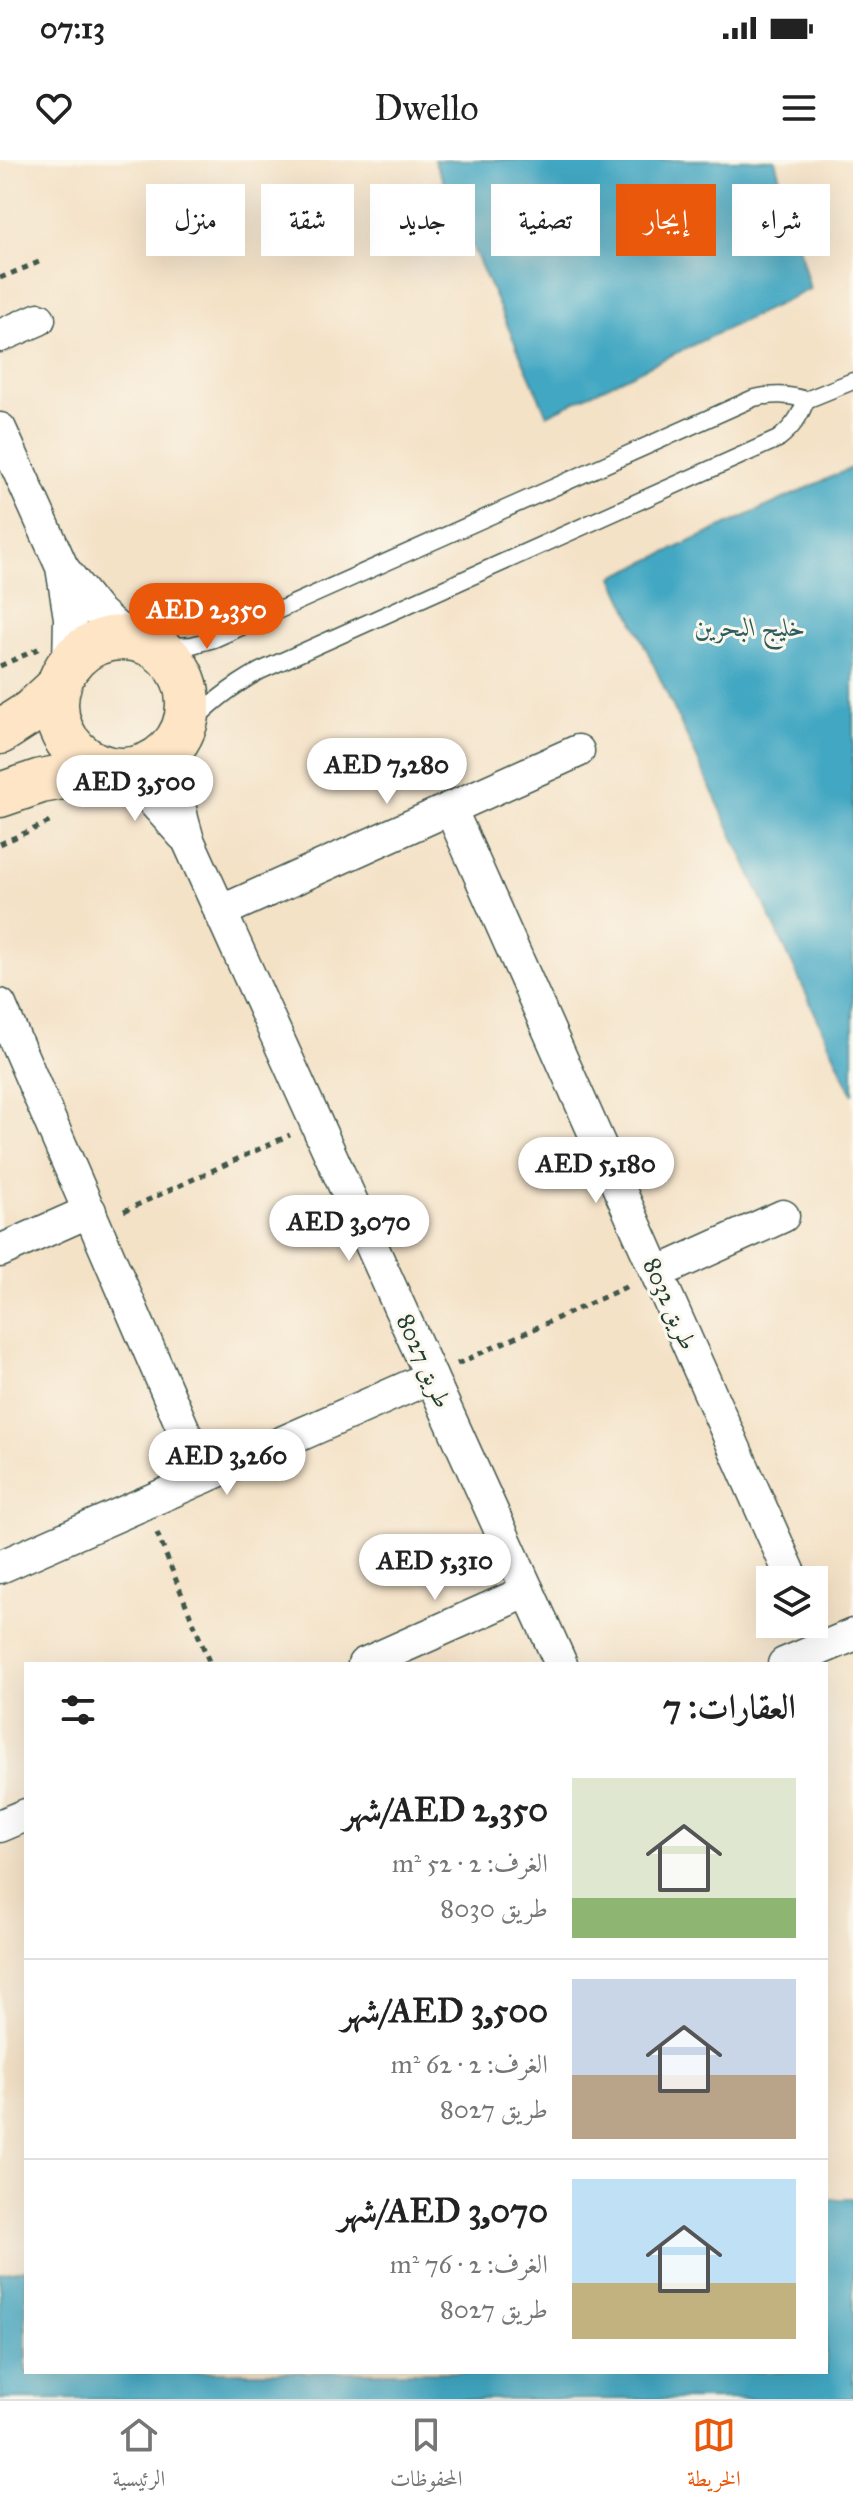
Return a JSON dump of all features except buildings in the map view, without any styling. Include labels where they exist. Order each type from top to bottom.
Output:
[{"type":"street","points":[[0,336],[39,319]]},
{"type":"street","points":[[0,429],[62,567],[97,611],[116,628],[151,644],[172,660],[183,675],[189,712],[179,739],[149,765],[41,781],[0,795]]},
{"type":"street","points":[[62,567],[70,618],[63,676],[55,706],[58,723],[77,752],[91,763],[113,769]]},
{"type":"street","points":[[0,732],[31,712],[84,649],[103,640],[124,637],[151,644]]},
{"type":"street","name":"طريق 8027","points":[[179,739],[174,778],[188,840],[560,1662]]},
{"type":"street","points":[[220,912],[578,751]]},
{"type":"street","name":"طريق 8027","points":[[113,769],[144,791],[188,840]]},
{"type":"street","name":"طريق 8032","points":[[450,808],[787,1566]]},
{"type":"street","points":[[1,1008],[204,1477]]},
{"type":"street","points":[[657,1273],[783,1216]]},
{"type":"street","points":[[0,1251],[92,1218]]},
{"type":"street","points":[[0,1567],[431,1377]]},
{"type":"street","points":[[368,1662],[528,1591]]},
{"type":"street","points":[[828,1636],[853,1635]]},
{"type":"street","points":[[786,1662],[816,1638]]},
{"type":"street","points":[[0,1826],[24,1816]]},
{"type":"lane","points":[[151,644],[192,645],[214,639],[754,398],[775,394],[806,400],[853,381]]},
{"type":"lane","points":[[179,739],[204,709],[226,691],[260,671],[778,439],[790,429],[806,400]]},
{"type":"path","points":[[0,278],[39,262]]},
{"type":"path","points":[[92,1218],[316,1123]]},
{"type":"path","points":[[431,1377],[657,1273]]},
{"type":"path","points":[[145,1503],[209,1662]]},
{"type":"water","points":[[434,160],[775,160],[782,184],[732,184],[732,256],[801,256],[810,289],[547,415],[475,253],[475,184],[445,184]]},
{"type":"water","name":"خليج البحرين","points":[[853,467],[853,1095],[613,577]]},
{"type":"water","points":[[828,2199],[853,2199],[853,2399],[0,2399],[0,2274],[24,2269],[24,2374],[828,2374]]}]
